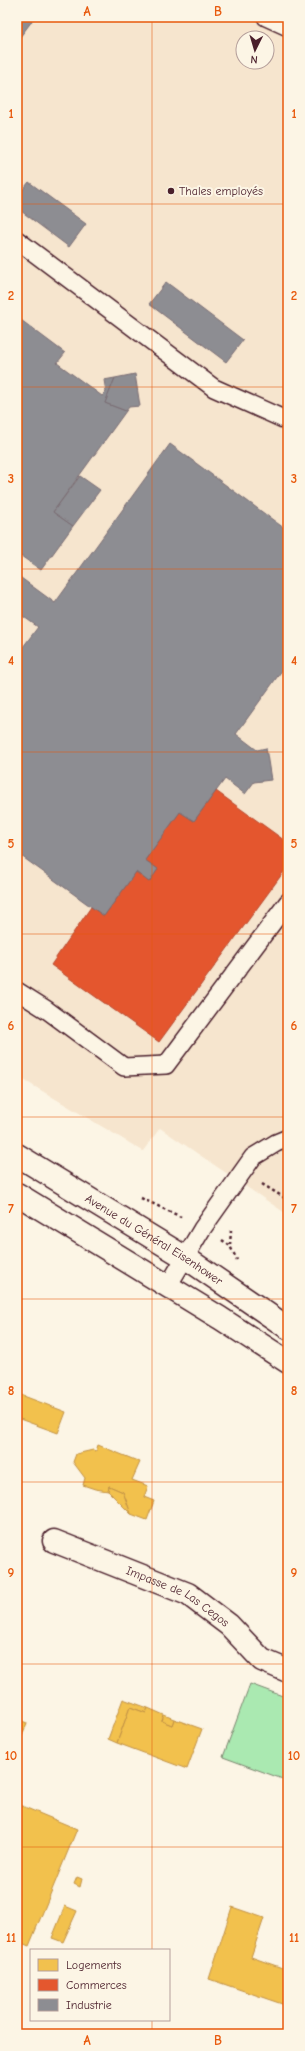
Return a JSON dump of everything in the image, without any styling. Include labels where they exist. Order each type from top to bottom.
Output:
[{"type":"main road","name":"Avenue du Général Eisenhower","points":[[17,1155],[186,1258],[288,1328]]},
{"type":"main road","points":[[17,1194],[168,1286],[288,1362]]},
{"type":"main road","name":"Impasse de Las Cegos","points":[[54,1541],[188,1594],[229,1625],[262,1660],[288,1671]]},
{"type":"lane","points":[[266,17],[288,28]]},
{"type":"lane","points":[[17,240],[214,388],[288,421]]},
{"type":"lane","points":[[17,991],[47,1010],[124,1067],[166,1065],[288,902]]},
{"type":"lane","points":[[168,1286],[202,1229],[253,1157],[276,1143],[288,1138]]},
{"type":"path","points":[[256,1181],[288,1200]]},
{"type":"path","points":[[230,1246],[231,1228]]},
{"type":"shaded area","points":[[17,17],[288,17],[288,1215],[160,1128],[143,1151],[17,1076]]},
{"type":"green space","points":[[250,1684],[288,1698],[288,1781],[223,1757]]},
{"type":"building: Logements","points":[[21,1395],[66,1412],[58,1433],[17,1418],[17,1406]]},
{"type":"building: Logements","points":[[98,1445],[140,1462],[132,1480],[148,1486],[144,1497],[154,1501],[147,1520],[131,1514],[123,1492],[109,1486],[108,1491],[83,1485],[85,1478],[73,1462],[76,1454],[93,1450],[96,1451]]},
{"type":"building: Logements","points":[[109,1486],[123,1492],[131,1514],[108,1491]]},
{"type":"building: Logements","points":[[123,1699],[148,1708],[146,1713],[130,1707],[117,1743],[108,1739]]},
{"type":"building: Logements","points":[[130,1707],[146,1713],[148,1708],[164,1715],[162,1721],[172,1725],[174,1719],[202,1729],[187,1769],[117,1743]]},
{"type":"building: Logements","points":[[164,1715],[174,1719],[172,1725],[162,1721]]},
{"type":"building: Logements","points":[[17,1719],[27,1723],[19,1743],[17,1742]]},
{"type":"building: Logements","points":[[17,1804],[77,1829],[29,1946],[17,1941]]},
{"type":"building: Logements","points":[[77,1877],[82,1879],[80,1887],[74,1884]]},
{"type":"building: Logements","points":[[65,1906],[77,1911],[63,1942],[52,1938]]},
{"type":"building: Logements","points":[[232,1907],[264,1918],[251,1957],[288,1970],[288,2006],[209,1979]]},
{"type":"building: Commerces","points":[[216,791],[288,843],[288,866],[159,1042],[51,965],[91,907],[104,916],[136,872],[149,882],[158,869],[145,860],[180,812],[194,821]]},
{"type":"building: Industrie","points":[[17,17],[35,17],[17,41]]},
{"type":"building: Industrie","points":[[29,182],[86,224],[69,247],[17,208],[17,197]]},
{"type":"building: Industrie","points":[[166,282],[243,340],[226,362],[149,304]]},
{"type":"building: Industrie","points":[[17,317],[65,353],[57,363],[102,396],[106,392],[104,380],[115,378],[105,403],[126,411],[53,512],[73,526],[41,570],[21,556],[17,562]]},
{"type":"building: Industrie","points":[[135,374],[140,406],[129,407],[126,411],[105,403],[115,378]]},
{"type":"building: Industrie","points":[[170,444],[288,531],[288,662],[236,734],[257,750],[266,748],[271,780],[254,782],[245,794],[225,779],[194,821],[180,812],[145,860],[158,869],[149,882],[136,872],[104,916],[17,853],[17,655],[38,627],[17,612],[17,575],[55,603]]},
{"type":"building: Industrie","points":[[80,476],[100,490],[73,526],[53,512]]},
{"type":"place","name":"Thales employés","points":[[171,191]]}]
